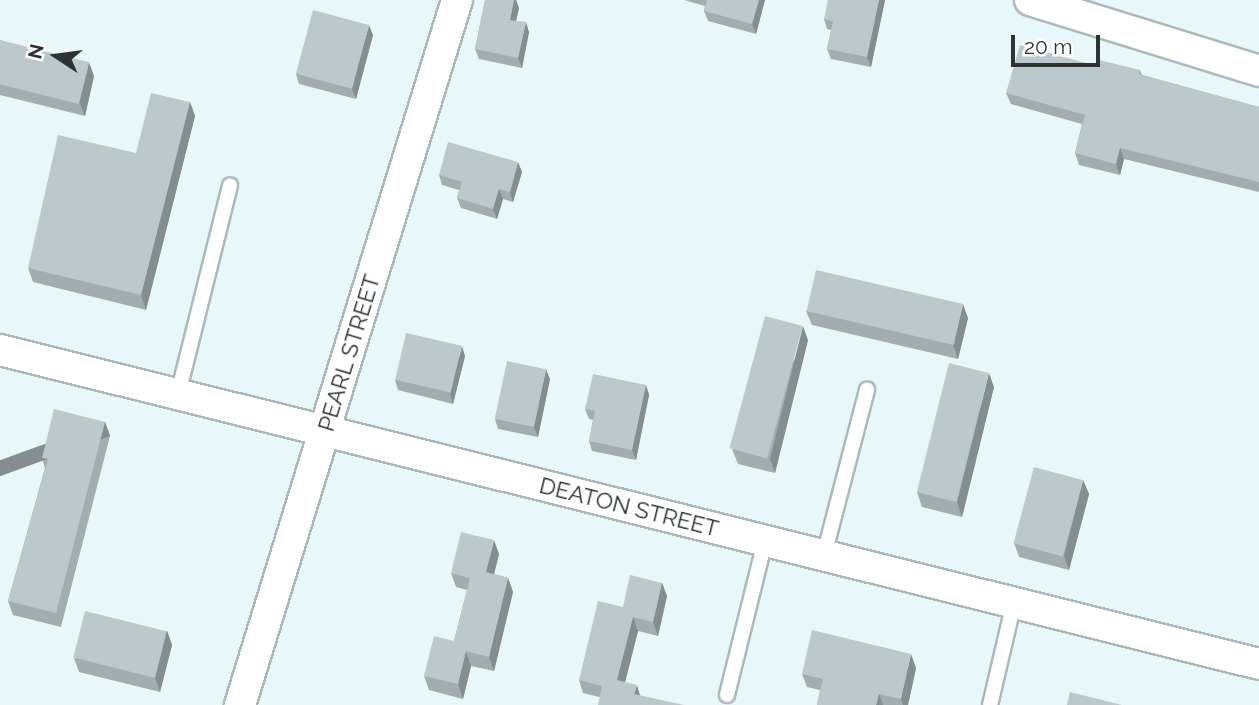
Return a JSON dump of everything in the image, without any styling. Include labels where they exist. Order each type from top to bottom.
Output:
[{"type":"street","name":"PEARL STREET","points":[[240,705],[457,0]]},
{"type":"street","points":[[1030,0],[1259,71]]},
{"type":"street","name":"DEATON STREET","points":[[0,350],[1259,664]]},
{"type":"lane","points":[[178,394],[230,185]]},
{"type":"lane","points":[[824,555],[867,390]]},
{"type":"lane","points":[[727,695],[765,541]]},
{"type":"lane","points":[[990,705],[1014,603]]},
{"type":"building","points":[[485,0],[514,0],[510,20],[526,22],[518,58],[475,49]]},
{"type":"building","points":[[707,0],[759,0],[752,24],[704,11]]},
{"type":"building","points":[[828,0],[879,0],[867,57],[827,49],[833,21],[824,19]]},
{"type":"building","points":[[313,10],[369,25],[352,89],[296,74]]},
{"type":"building","points":[[0,40],[89,62],[79,104],[0,84]]},
{"type":"building","points":[[1020,45],[1097,66],[1099,60],[1140,70],[1139,74],[1259,107],[1259,182],[1120,148],[1116,164],[1075,153],[1085,115],[1006,93]]},
{"type":"building","points":[[151,93],[190,102],[141,295],[28,268],[58,135],[136,153]]},
{"type":"building","points":[[448,142],[518,162],[510,192],[499,189],[493,209],[457,198],[462,182],[439,175]]},
{"type":"building","points":[[816,270],[963,304],[954,345],[807,311]]},
{"type":"building","points":[[765,316],[803,326],[767,458],[730,448]]},
{"type":"building","points":[[406,333],[462,346],[451,393],[395,380]]},
{"type":"building","points":[[507,361],[546,369],[534,427],[495,419]]},
{"type":"building","points":[[949,363],[989,373],[957,502],[917,492]]},
{"type":"building","points":[[593,374],[646,385],[632,450],[589,441],[595,411],[585,409]]},
{"type":"building","points":[[54,409],[105,422],[56,613],[8,601],[48,459],[42,458]]},
{"type":"building","points":[[1034,467],[1083,480],[1063,557],[1014,543]]},
{"type":"building","points":[[461,532],[494,540],[486,572],[508,578],[489,657],[466,651],[458,684],[424,676],[434,636],[454,641],[470,578],[451,573]]},
{"type":"building","points":[[630,575],[662,583],[653,622],[633,617],[617,680],[637,685],[634,694],[684,705],[598,705],[602,686],[579,680],[598,601],[623,607]]},
{"type":"building","points":[[85,611],[167,631],[155,678],[73,658]]},
{"type":"building","points":[[812,630],[911,654],[901,699],[879,694],[876,705],[817,705],[823,679],[802,674]]},
{"type":"building","points":[[1070,692],[1122,705],[1067,705]]}]
